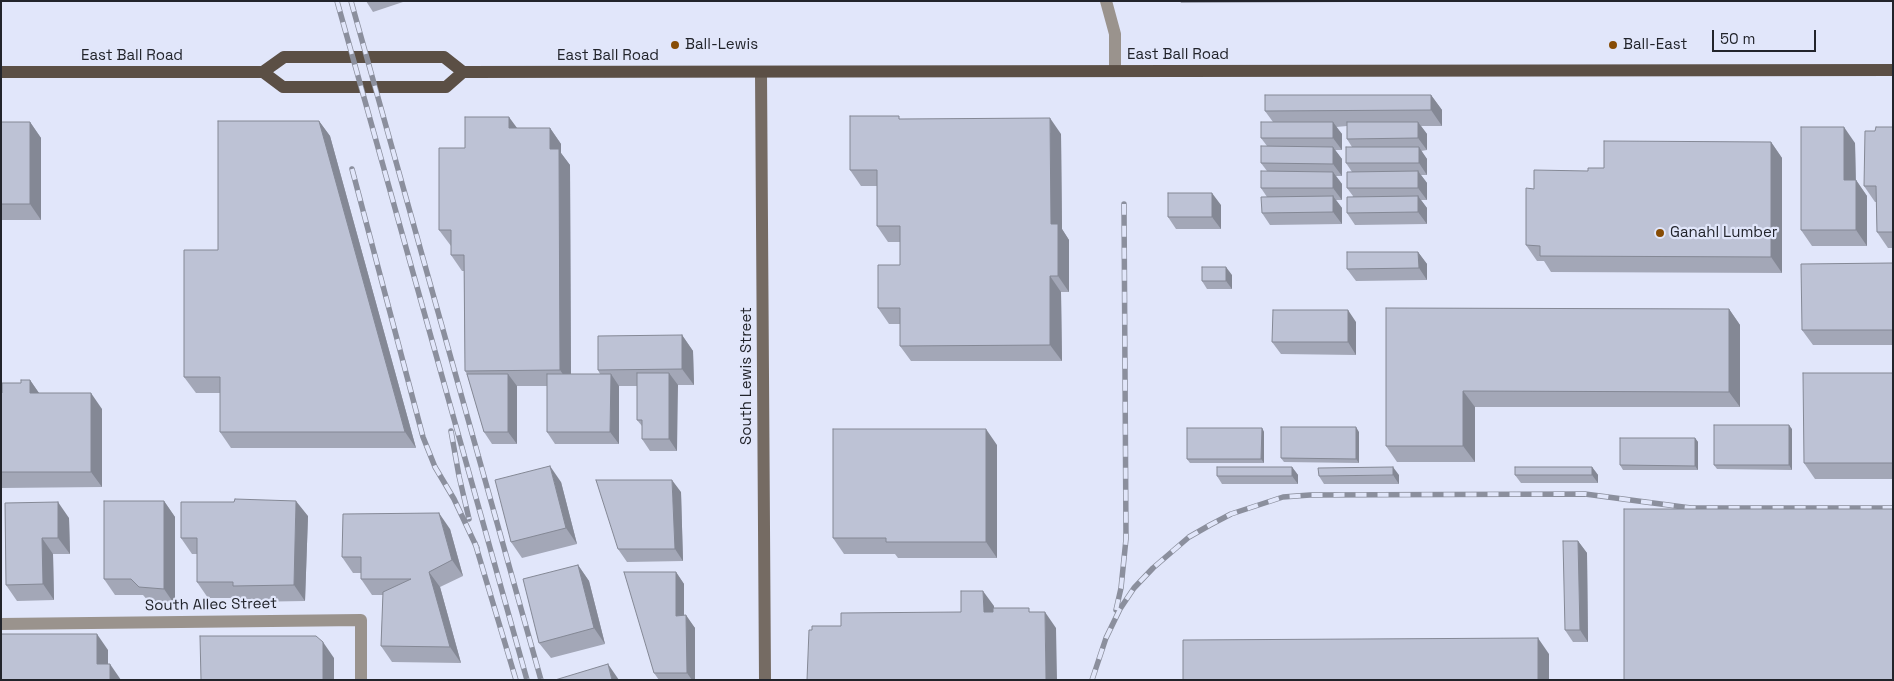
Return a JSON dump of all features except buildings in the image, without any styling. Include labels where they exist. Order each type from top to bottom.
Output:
[{"type":"main road","points":[[284,57],[444,57],[463,72],[446,87],[284,88],[263,72],[284,57]]},
{"type":"main road","name":"East Ball Road","points":[[463,72],[1893,70]]},
{"type":"main road","name":"East Ball Road","points":[[1,72],[263,72]]},
{"type":"main road","name":"South Lewis Street","points":[[761,72],[765,680]]},
{"type":"street","points":[[1106,1],[1115,34],[1115,71]]},
{"type":"street","name":"South Allec Street","points":[[1,624],[361,620],[361,680]]},
{"type":"railway","points":[[337,1],[527,680]]},
{"type":"railway","points":[[351,1],[541,680]]},
{"type":"railway","points":[[352,169],[423,437],[435,467],[454,499],[477,548]]},
{"type":"railway","points":[[1116,610],[1121,588],[1126,539],[1124,204]]},
{"type":"railway","points":[[451,431],[469,519]]},
{"type":"railway","points":[[1092,680],[1106,638],[1120,609],[1134,588],[1153,568],[1189,537],[1210,525],[1231,514],[1283,497],[1310,495],[1585,494],[1691,508],[1893,508]]},
{"type":"railway","points":[[475,543],[516,680]]},
{"type":"place","name":"Ball-Lewis","points":[[675,45]]},
{"type":"place","name":"Ball-East","points":[[1613,45]]},
{"type":"place","name":"Ganahl Lumber","points":[[1660,233]]}]
